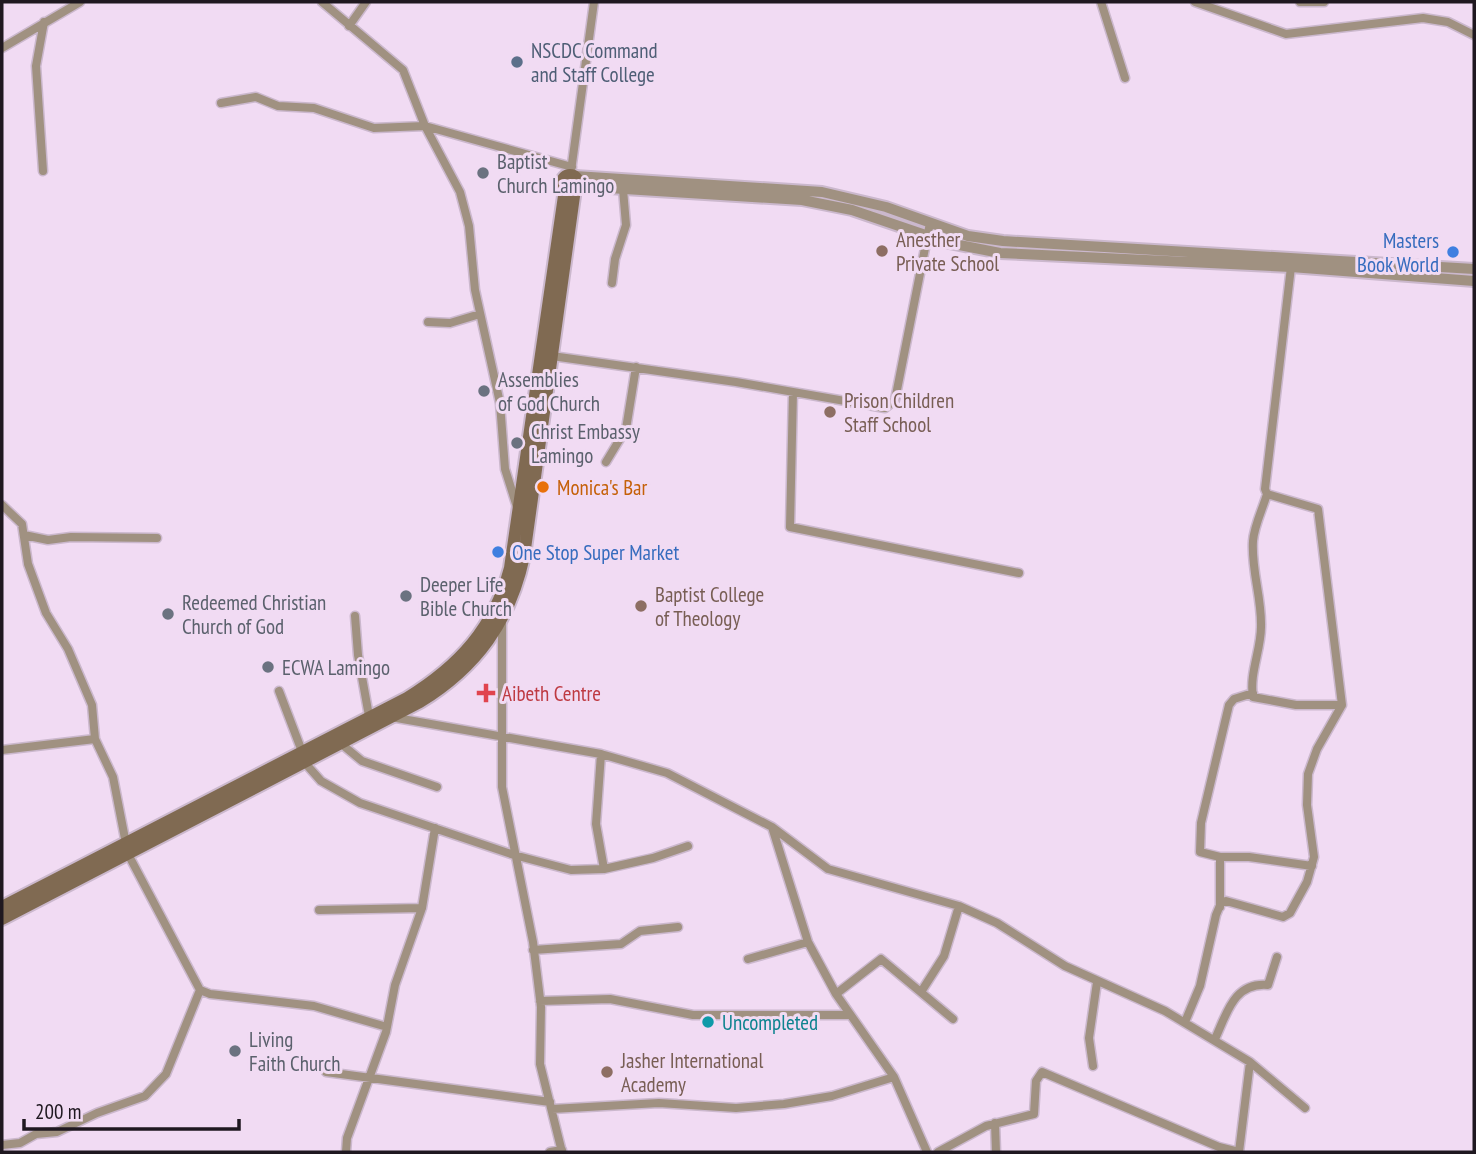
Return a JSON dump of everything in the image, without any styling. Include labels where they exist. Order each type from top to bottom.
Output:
[{"type":"main road","points":[[2,907],[127,848],[337,740],[391,717],[439,691],[464,671],[502,622],[519,578],[524,556],[552,356],[572,180]]},
{"type":"main road","points":[[337,740],[369,716],[432,682],[454,665],[478,638],[506,582],[572,180]]},
{"type":"main road","points":[[2,919],[127,848]]},
{"type":"street","points":[[2,48],[80,2]]},
{"type":"street","points":[[322,2],[403,70],[425,126],[465,204],[480,314],[500,403],[505,469],[518,510]]},
{"type":"street","points":[[349,26],[366,2]]},
{"type":"street","points":[[572,180],[594,2]]},
{"type":"street","points":[[1101,2],[1125,78]]},
{"type":"street","points":[[1195,2],[1286,34],[1423,18],[1448,22],[1474,35]]},
{"type":"street","points":[[1300,2],[1324,2]]},
{"type":"street","points":[[43,171],[36,66],[44,22]]},
{"type":"street","points":[[221,103],[256,97],[278,106],[314,108],[374,128],[425,126],[572,180],[623,189],[802,200],[852,210],[948,243],[1000,253],[1291,267],[1474,281]]},
{"type":"street","points":[[572,180],[822,192],[886,207],[968,236],[1003,241],[1474,269]]},
{"type":"street","points":[[612,283],[615,259],[626,226],[623,189]]},
{"type":"street","points":[[552,356],[885,408],[891,405],[930,223]]},
{"type":"street","points":[[1291,267],[1265,489],[1267,494],[1253,539],[1261,629],[1253,697],[1296,705],[1342,705]]},
{"type":"street","points":[[428,322],[450,323],[480,314]]},
{"type":"street","points":[[606,462],[626,429],[636,367]]},
{"type":"street","points":[[793,392],[790,527],[1019,573]]},
{"type":"street","points":[[1220,906],[1226,901],[1283,916],[1290,913],[1307,882],[1314,857],[1307,805],[1308,774],[1317,749],[1342,705],[1318,509],[1267,494]]},
{"type":"street","points":[[2,505],[22,524],[28,564],[46,613],[68,649],[92,705],[95,738],[113,777],[127,848],[200,990],[210,994],[314,1006],[387,1027]]},
{"type":"street","points":[[24,535],[48,540],[96,536],[157,538]]},
{"type":"street","points":[[355,616],[358,655],[369,716]]},
{"type":"street","points":[[502,622],[505,649],[502,787],[540,1001],[540,1064],[562,1151],[550,1152]]},
{"type":"street","points":[[279,691],[304,759],[321,780],[360,803],[514,855],[572,870],[604,869],[653,858],[688,846]]},
{"type":"street","points":[[1253,693],[1234,699],[1228,705],[1201,823],[1200,852],[1220,857],[1249,857],[1312,866]]},
{"type":"street","points":[[391,717],[601,754],[667,774],[772,827],[828,869],[959,906],[997,923],[1065,966],[1185,1022],[1215,1039],[1250,1062],[1305,1108]]},
{"type":"street","points":[[2,750],[95,738]]},
{"type":"street","points":[[337,740],[362,761],[437,787]]},
{"type":"street","points":[[601,754],[596,824],[604,869]]},
{"type":"street","points":[[772,827],[808,942],[836,994],[894,1077],[927,1152]]},
{"type":"street","points":[[346,1152],[347,1138],[366,1079],[387,1027],[395,985],[422,908],[435,828]]},
{"type":"street","points":[[1185,1022],[1200,986],[1220,906],[1220,857]]},
{"type":"street","points":[[921,992],[944,956],[959,906]]},
{"type":"street","points":[[319,910],[422,908]]},
{"type":"street","points":[[533,950],[621,944],[640,931],[678,927]]},
{"type":"street","points":[[748,959],[808,942]]},
{"type":"street","points":[[1215,1039],[1235,995],[1251,986],[1269,985],[1277,957]]},
{"type":"street","points":[[836,994],[881,959],[953,1019]]},
{"type":"street","points":[[1093,1066],[1089,1038],[1097,982]]},
{"type":"street","points":[[2,1145],[20,1143],[36,1134],[57,1132],[97,1113],[145,1096],[166,1074],[200,990]]},
{"type":"street","points":[[540,1001],[610,999],[696,1015],[850,1015]]},
{"type":"street","points":[[938,1152],[976,1130],[1034,1114],[1038,1075],[1048,1073],[1219,1147],[1239,1152],[1250,1062]]},
{"type":"street","points":[[326,1072],[551,1106],[659,1102],[736,1108],[832,1096],[894,1077]]},
{"type":"street","points":[[995,1123],[996,1152]]},
{"type":"place","name":"NSCDC Command and Staff College","points":[[517,62]]},
{"type":"place","name":"Baptist Church Lamingo","points":[[483,173]]},
{"type":"place","name":"Anesther Private School","points":[[882,251]]},
{"type":"place","name":"Masters Book World","points":[[1453,252]]},
{"type":"place","name":"Assemblies of God Church","points":[[484,391]]},
{"type":"place","name":"Prison Children Staff School","points":[[830,412]]},
{"type":"place","name":"Christ Embassy Lamingo","points":[[517,443]]},
{"type":"place","name":"Monica's Bar","points":[[543,487]]},
{"type":"place","name":"One Stop Super Market","points":[[498,552]]},
{"type":"place","name":"Deeper Life Bible Church","points":[[406,596]]},
{"type":"place","name":"Baptist College of Theology","points":[[641,606]]},
{"type":"place","name":"Redeemed Christian Church of God","points":[[168,614]]},
{"type":"place","name":"ECWA Lamingo","points":[[268,667]]},
{"type":"place","name":"Aibeth Centre","points":[[486,693]]},
{"type":"place","name":"Uncompleted","points":[[708,1022]]},
{"type":"place","name":"Living Faith Church","points":[[235,1051]]},
{"type":"place","name":"Jasher International Academy","points":[[607,1072]]}]
